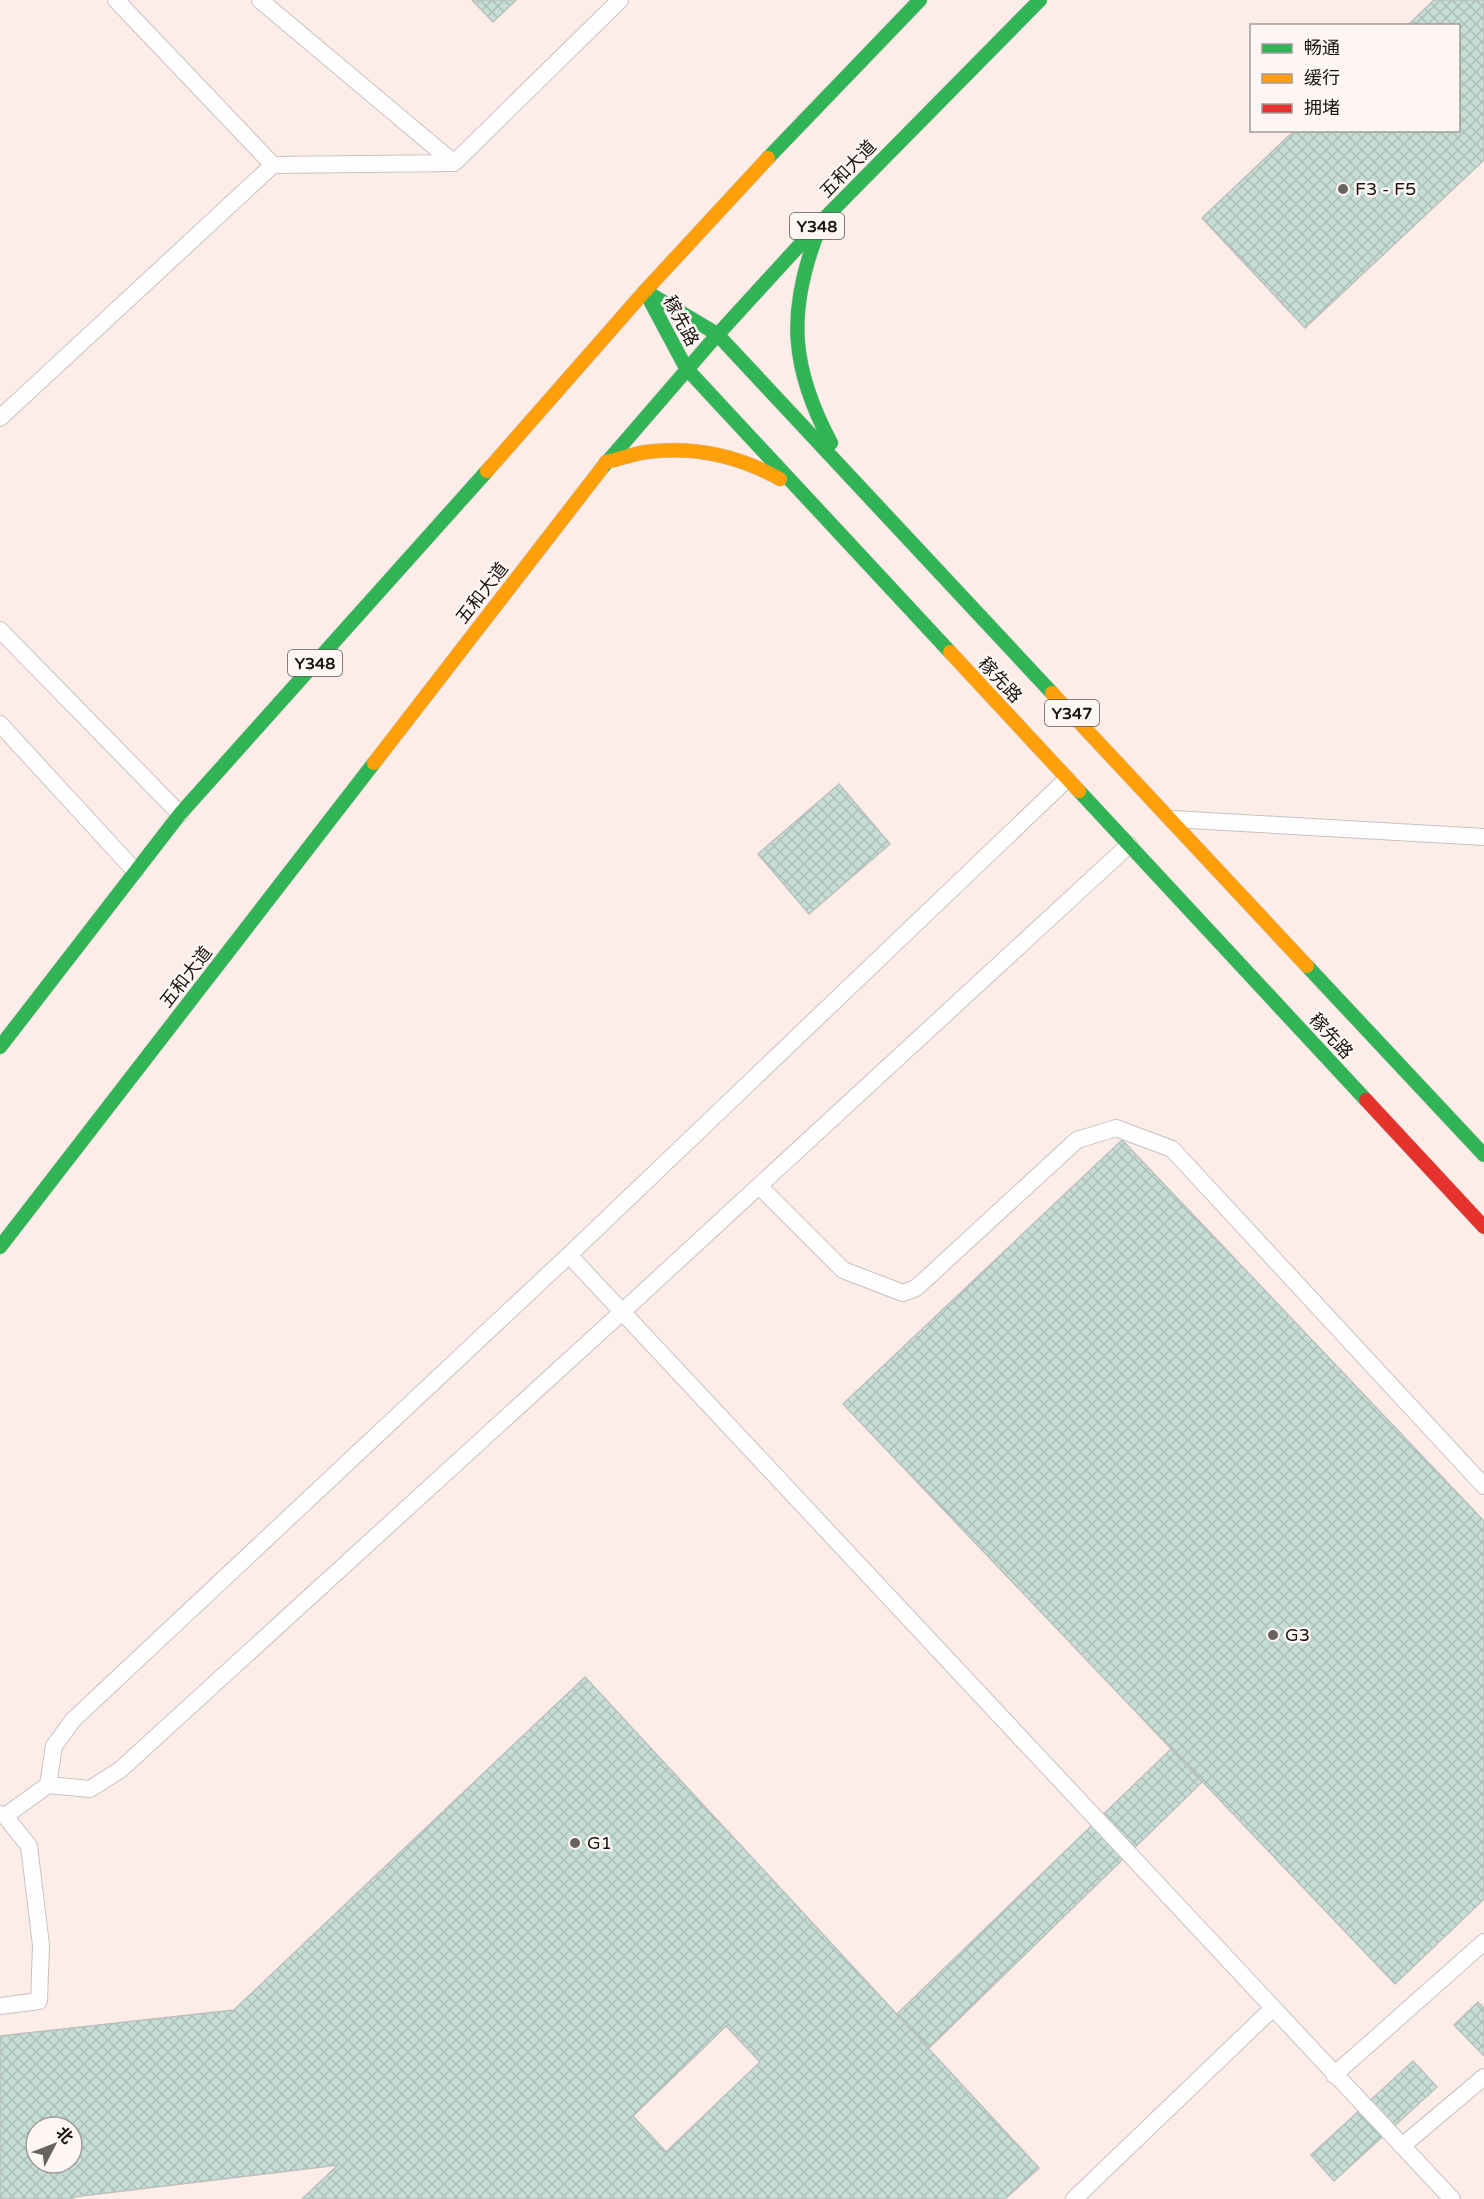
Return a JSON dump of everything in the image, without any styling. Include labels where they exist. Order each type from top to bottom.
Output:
[{"type":"main road","name":"Y348","points":[[0,1047],[180,814],[645,291],[772,153],[920,0]]},
{"type":"main road","name":"五和大道","points":[[0,1247],[606,462],[686,368],[821,222],[1040,0]]},
{"type":"main road","points":[[821,222],[806,262],[797,302],[798,350],[807,391],[825,432],[849,476]]},
{"type":"main road","name":"稼先路","points":[[645,291],[717,334],[1484,1155]]},
{"type":"main road","name":"稼先路","points":[[645,291],[686,368],[1484,1227]]},
{"type":"main road","points":[[606,462],[645,452],[719,453],[763,468],[803,493]]},
{"type":"lane","points":[[116,0],[273,165]]},
{"type":"lane","points":[[260,0],[454,163]]},
{"type":"lane","points":[[0,418],[273,165],[454,163],[620,0]]},
{"type":"lane","points":[[0,630],[180,814]]},
{"type":"lane","points":[[0,724],[135,871]]},
{"type":"lane","points":[[48,1785],[54,1746],[73,1720],[570,1256],[1067,779]]},
{"type":"lane","points":[[1171,819],[1484,837]]},
{"type":"lane","points":[[0,2006],[39,2001],[41,1945],[29,1846],[2,1815],[48,1785],[90,1789],[120,1770],[1129,845]]},
{"type":"lane","points":[[759,1186],[843,1270],[903,1293],[916,1288],[1077,1140],[1116,1128],[1172,1149],[1484,1486]]},
{"type":"lane","points":[[570,1256],[1452,2199]]},
{"type":"lane","points":[[1335,2075],[1484,1942]]},
{"type":"lane","points":[[1074,2199],[1272,2009]]},
{"type":"lane","points":[[1402,2146],[1484,2077]]},
{"type":"shaded area","points":[[0,0],[1484,0],[1484,2199],[0,2199]]},
{"type":"building","points":[[472,0],[516,0],[493,22]]},
{"type":"building","name":"F3 - F5","points":[[1434,0],[1484,0],[1484,160],[1305,328],[1202,218],[1293,132],[1460,132],[1460,24],[1409,24]]},
{"type":"building","points":[[839,784],[890,844],[809,914],[758,854]]},
{"type":"building","name":"G3","points":[[1122,1140],[1484,1521],[1484,1899],[1395,1984],[843,1404]]},
{"type":"building","name":"G1","points":[[585,1677],[1039,2168],[1005,2199],[302,2199],[338,2165],[73,2197],[74,2199],[0,2199],[0,2036],[234,2010]],"holes":[[[726,2026],[760,2062],[666,2152],[633,2116]]]},
{"type":"building","points":[[1171,1749],[1202,1782],[929,2048],[897,2014]]},
{"type":"building","points":[[1478,2002],[1484,2008],[1484,2056],[1454,2025]]},
{"type":"building","points":[[1413,2061],[1437,2087],[1334,2181],[1311,2155]]},
{"type":"traffic: fast","points":[[768,158],[920,0]]},
{"type":"traffic: fast","points":[[602,468],[710,343],[817,226],[1040,0]]},
{"type":"traffic: fast","points":[[817,234],[801,289],[798,340],[801,365],[808,390],[831,443]]},
{"type":"traffic: fast","points":[[645,291],[686,368],[950,652]]},
{"type":"traffic: fast","points":[[645,291],[717,334],[1052,693]]},
{"type":"traffic: fast","points":[[0,1047],[180,814],[487,471]]},
{"type":"traffic: fast","points":[[0,1247],[374,763]]},
{"type":"traffic: fast","points":[[1079,791],[1366,1100]]},
{"type":"traffic: fast","points":[[1307,966],[1484,1155]]},
{"type":"traffic: slow","points":[[487,471],[645,291],[768,158]]},
{"type":"traffic: slow","points":[[606,462],[646,452],[681,450],[732,459],[780,479]]},
{"type":"traffic: slow","points":[[374,763],[602,468]]},
{"type":"traffic: slow","points":[[950,652],[1079,791]]},
{"type":"traffic: slow","points":[[1052,693],[1307,966]]},
{"type":"traffic: jam","points":[[1366,1100],[1484,1227]]},
{"type":"place","name":"F3 - F5","points":[[1343,189]]},
{"type":"place","name":"G3","points":[[1273,1635]]},
{"type":"place","name":"G1","points":[[575,1843]]}]
